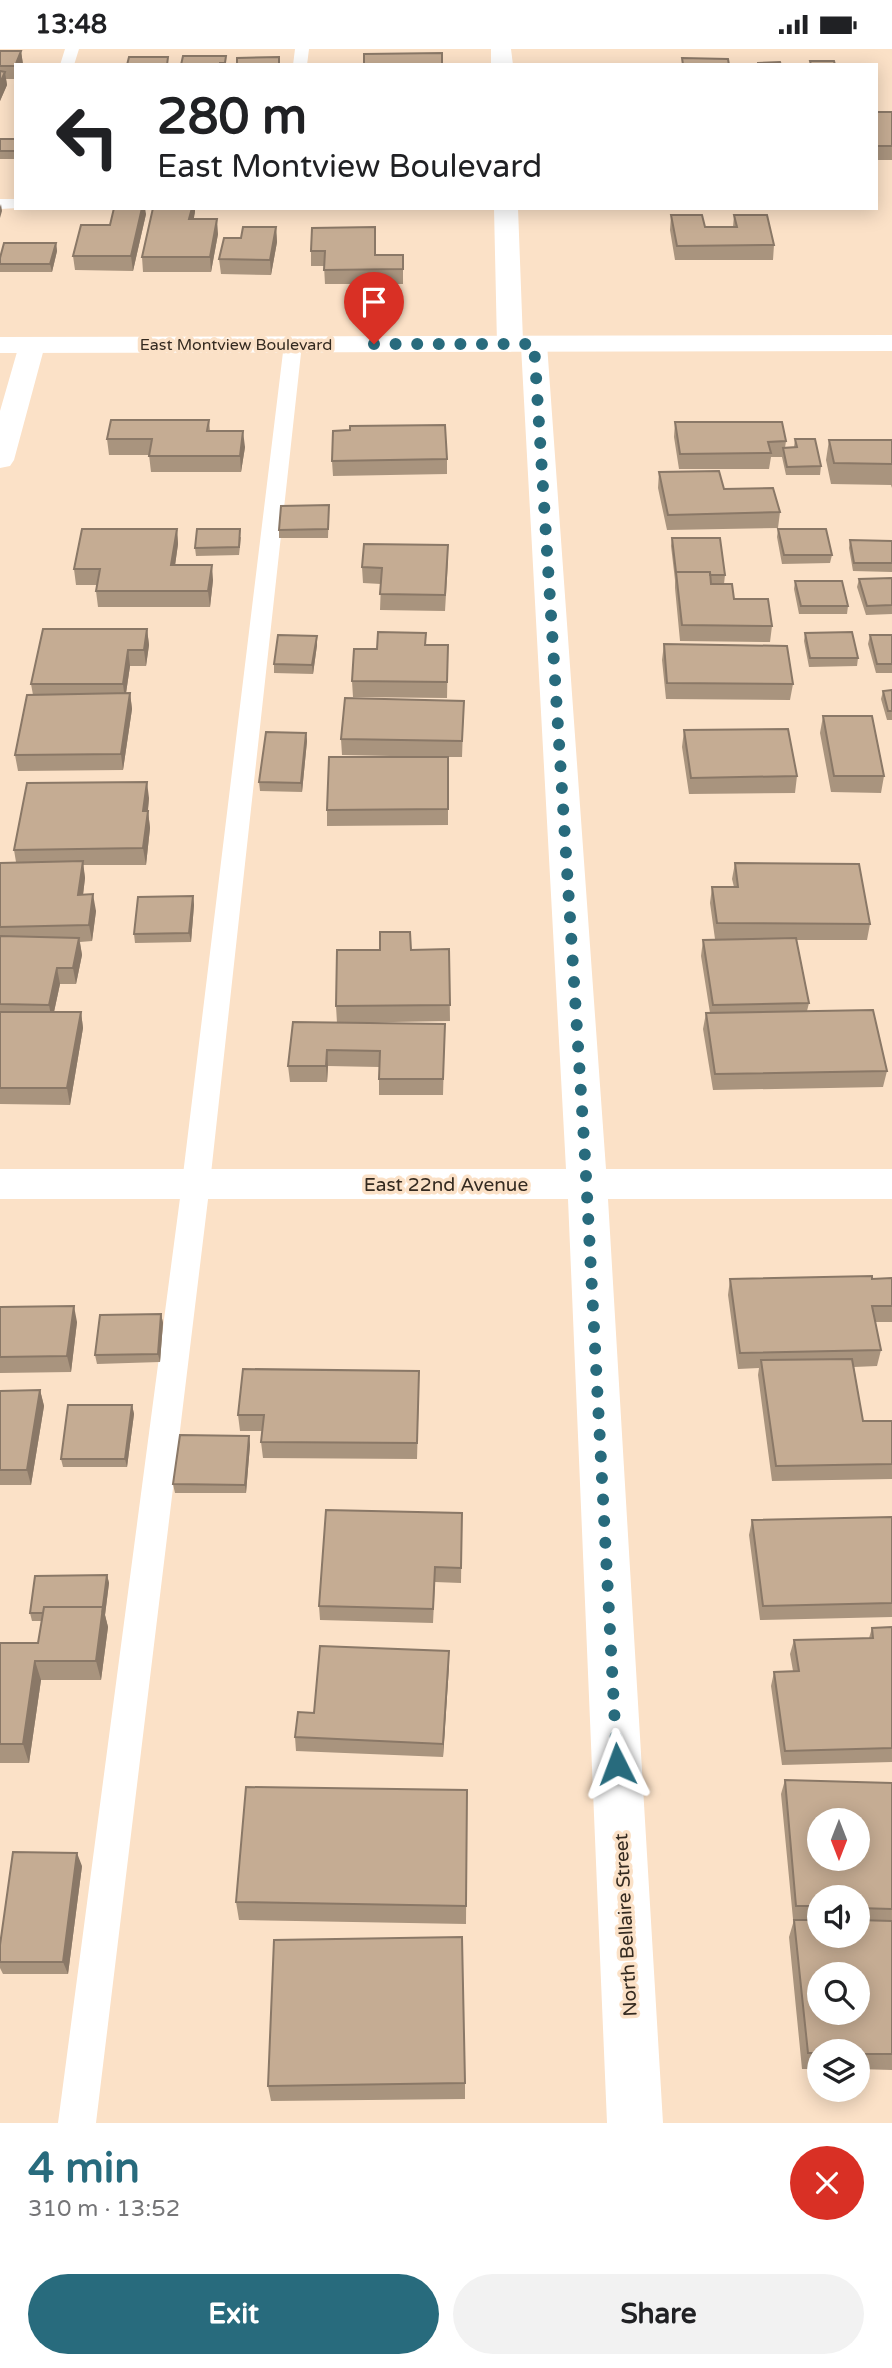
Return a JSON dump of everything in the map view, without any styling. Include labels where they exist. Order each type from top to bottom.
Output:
[{"type":"street","name":"North Bellaire Street","points":[[506,210],[522,344],[587,1184],[635,2123]]},
{"type":"street","name":"East Montview Boulevard","points":[[0,345],[892,343]]},
{"type":"street","points":[[0,460],[32,345]]},
{"type":"street","name":"East 22nd Avenue","points":[[0,1184],[892,1184]]},
{"type":"lane","points":[[77,2123],[196,1183],[293,344]]},
{"type":"building","points":[[0,51],[21,51],[14,66],[0,66]]},
{"type":"building","points":[[442,53],[442,63],[364,63],[364,54]]},
{"type":"building","points":[[183,56],[226,56],[225,63],[181,63]]},
{"type":"building","points":[[129,57],[168,57],[167,63],[128,63]]},
{"type":"building","points":[[279,57],[279,63],[237,63],[237,58]]},
{"type":"building","points":[[682,58],[728,59],[729,63],[683,63]]},
{"type":"building","points":[[810,61],[834,63],[810,63]]},
{"type":"building","points":[[878,112],[892,112],[892,146],[878,146]]},
{"type":"building","points":[[0,139],[14,139],[14,151],[0,151]]},
{"type":"building","points":[[114,210],[142,210],[131,256],[73,256],[81,225],[110,225]]},
{"type":"building","points":[[153,210],[191,210],[189,219],[217,219],[210,257],[142,257]]},
{"type":"building","points":[[671,215],[702,215],[705,227],[737,227],[734,215],[767,215],[774,245],[677,246]]},
{"type":"building","points":[[243,227],[276,227],[270,260],[219,259],[224,238],[241,238]]},
{"type":"building","points":[[375,227],[375,255],[403,255],[403,269],[324,270],[325,251],[311,251],[312,228]]},
{"type":"building","points":[[4,243],[56,243],[50,264],[0,264]]},
{"type":"building","points":[[111,420],[209,420],[207,431],[243,431],[240,456],[149,456],[152,439],[107,439]]},
{"type":"building","points":[[675,422],[782,422],[786,441],[768,442],[771,453],[680,454]]},
{"type":"building","points":[[445,425],[447,459],[332,461],[333,431],[350,430],[350,426]]},
{"type":"building","points":[[795,439],[815,439],[821,466],[787,467],[783,448],[797,447]]},
{"type":"building","points":[[829,440],[892,440],[892,464],[834,463]]},
{"type":"building","points":[[719,471],[724,489],[773,488],[780,512],[668,515],[659,472]]},
{"type":"building","points":[[329,505],[328,529],[279,530],[281,506]]},
{"type":"building","points":[[82,529],[177,529],[171,565],[212,565],[208,591],[96,591],[100,569],[74,569]]},
{"type":"building","points":[[197,529],[240,529],[239,547],[195,548]]},
{"type":"building","points":[[778,529],[826,529],[832,555],[784,555]]},
{"type":"building","points":[[672,538],[720,538],[725,575],[676,572]]},
{"type":"building","points":[[850,540],[892,541],[892,563],[854,563]]},
{"type":"building","points":[[364,544],[448,545],[445,595],[380,594],[382,568],[362,567]]},
{"type":"building","points":[[676,572],[710,572],[711,584],[732,584],[734,599],[768,599],[772,626],[682,625]]},
{"type":"building","points":[[892,578],[892,605],[867,606],[859,579]]},
{"type":"building","points":[[795,581],[842,581],[848,606],[801,606]]},
{"type":"building","points":[[43,629],[147,629],[144,650],[128,650],[123,684],[31,684]]},
{"type":"building","points":[[378,632],[426,633],[425,645],[448,645],[447,682],[352,681],[354,649],[377,649]]},
{"type":"building","points":[[852,632],[858,658],[810,658],[805,633]]},
{"type":"building","points":[[278,635],[317,636],[312,665],[274,664]]},
{"type":"building","points":[[870,635],[892,635],[892,664],[877,664]]},
{"type":"building","points":[[664,644],[787,646],[793,684],[667,683]]},
{"type":"building","points":[[892,690],[892,711],[888,711],[883,691]]},
{"type":"building","points":[[130,693],[121,754],[15,755],[27,695]]},
{"type":"building","points":[[345,698],[464,701],[462,741],[341,739]]},
{"type":"building","points":[[823,716],[872,716],[884,776],[834,776]]},
{"type":"building","points":[[788,729],[797,776],[691,778],[684,730]]},
{"type":"building","points":[[266,732],[306,733],[301,783],[259,782]]},
{"type":"building","points":[[329,757],[448,757],[448,809],[327,810]]},
{"type":"building","points":[[147,782],[143,811],[148,811],[143,848],[14,850],[27,783]]},
{"type":"building","points":[[83,861],[78,895],[93,894],[89,925],[0,927],[0,863]]},
{"type":"building","points":[[735,863],[859,864],[870,924],[717,923],[712,887],[738,887]]},
{"type":"building","points":[[193,896],[189,933],[134,934],[138,897]]},
{"type":"building","points":[[380,932],[410,932],[411,950],[449,949],[450,1005],[336,1006],[337,950],[380,950]]},
{"type":"building","points":[[0,936],[79,938],[73,968],[57,968],[49,1005],[0,1004]]},
{"type":"building","points":[[796,938],[809,1003],[713,1005],[703,940]]},
{"type":"building","points":[[873,1010],[887,1071],[715,1074],[706,1013]]},
{"type":"building","points":[[0,1012],[81,1012],[67,1088],[0,1088]]},
{"type":"building","points":[[293,1022],[445,1024],[443,1079],[379,1079],[380,1051],[327,1050],[326,1066],[288,1066]]},
{"type":"building","points":[[872,1276],[872,1279],[892,1278],[892,1306],[872,1306],[881,1350],[740,1353],[730,1279]]},
{"type":"building","points":[[74,1306],[67,1356],[0,1357],[0,1307]]},
{"type":"building","points":[[161,1314],[158,1354],[95,1355],[100,1315]]},
{"type":"building","points":[[852,1359],[863,1421],[892,1421],[892,1464],[776,1466],[761,1360]]},
{"type":"building","points":[[243,1369],[419,1371],[417,1443],[261,1442],[264,1415],[238,1415]]},
{"type":"building","points":[[40,1390],[27,1470],[0,1470],[0,1391]]},
{"type":"building","points":[[68,1405],[132,1405],[125,1459],[61,1459]]},
{"type":"building","points":[[180,1435],[249,1436],[245,1485],[173,1484]]},
{"type":"building","points":[[326,1510],[462,1513],[461,1568],[435,1567],[433,1609],[319,1606]]},
{"type":"building","points":[[892,1517],[892,1603],[763,1606],[752,1520]]},
{"type":"building","points":[[107,1575],[103,1607],[44,1607],[43,1613],[30,1613],[35,1576]]},
{"type":"building","points":[[44,1607],[103,1607],[96,1661],[35,1661],[23,1744],[0,1744],[0,1643],[38,1643]]},
{"type":"building","points":[[892,1627],[892,1748],[785,1751],[774,1672],[799,1671],[794,1640],[873,1638],[872,1628]]},
{"type":"building","points":[[320,1646],[449,1651],[443,1744],[295,1737],[298,1712],[314,1713]]},
{"type":"building","points":[[785,1780],[892,1783],[892,1909],[870,1908],[870,1885],[807,1885],[807,1906],[796,1906]]},
{"type":"building","points":[[246,1787],[467,1790],[466,1906],[236,1902]]},
{"type":"building","points":[[13,1852],[77,1853],[63,1962],[0,1962]]},
{"type":"building","points":[[794,1920],[807,1920],[807,1948],[870,1948],[870,1920],[892,1921],[892,2054],[870,2054],[870,2039],[807,2039],[807,2044]]},
{"type":"building","points":[[462,1937],[465,2083],[268,2086],[274,1940]]},
{"type":"route","points":[[374,344],[534,344],[585,1157],[617,1764]]}]
